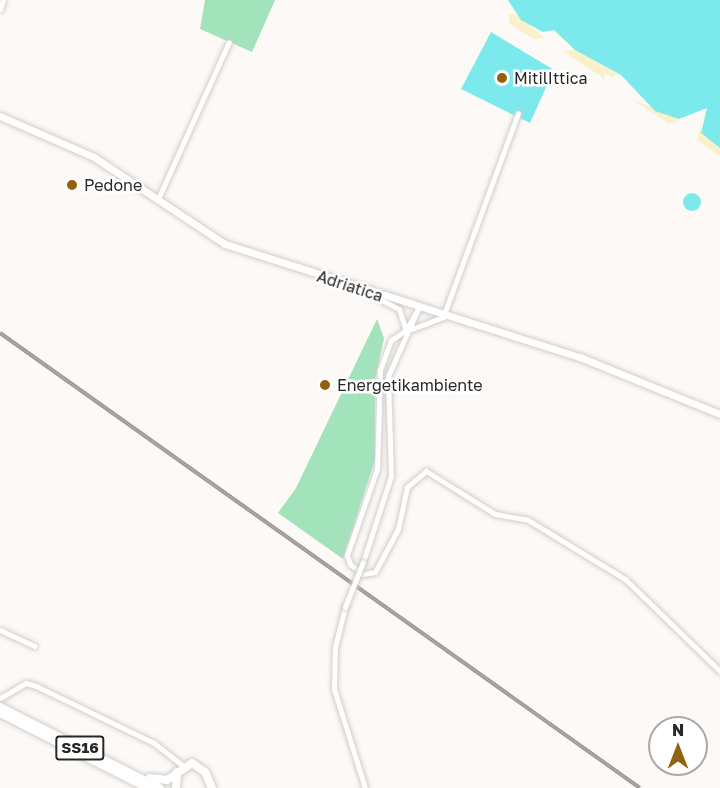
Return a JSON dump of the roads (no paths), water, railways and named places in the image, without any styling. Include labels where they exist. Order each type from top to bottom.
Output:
[{"type":"highway","name":"SS16","points":[[0,707],[160,788]]},
{"type":"highway","name":"SS16","points":[[0,714],[148,788]]},
{"type":"highway","name":"SS16","points":[[112,764],[159,781],[180,768]]},
{"type":"highway","points":[[176,788],[180,768],[200,766],[212,788]]},
{"type":"main road","name":"Adriatica","points":[[0,116],[94,157],[225,244],[443,317],[580,357],[720,414]]},
{"type":"street","points":[[0,9],[3,0]]},
{"type":"street","points":[[158,200],[229,42]]},
{"type":"street","points":[[518,113],[443,317],[408,330],[397,331],[391,340],[378,382],[377,469],[355,527],[350,564],[363,574],[375,573],[398,529],[407,487],[426,471],[495,514],[528,520],[625,579],[720,671]]},
{"type":"street","points":[[362,290],[399,309],[408,330]]},
{"type":"street","points":[[365,788],[334,689],[334,647],[345,607],[389,490],[393,456],[387,382],[418,309]]},
{"type":"street","points":[[391,340],[403,340]]},
{"type":"street","points":[[0,630],[34,646]]},
{"type":"street","points":[[0,698],[26,683],[36,686],[154,743],[180,768]]},
{"type":"water","points":[[508,0],[720,0],[720,148],[701,133],[707,108],[679,119],[655,111],[621,75],[575,50],[554,30],[543,32],[521,20]]},
{"type":"water","points":[[491,32],[554,70],[530,123],[461,89]]},
{"type":"water","points":[[692,193],[698,196],[701,202],[698,208],[692,211],[686,208],[683,202],[686,196]]},
{"type":"railway","points":[[0,333],[640,788]]},
{"type":"place","name":"MitilIttica","points":[[502,78]]},
{"type":"place","name":"Pedone","points":[[72,185]]},
{"type":"place","name":"Energetikambiente","points":[[325,385]]}]
